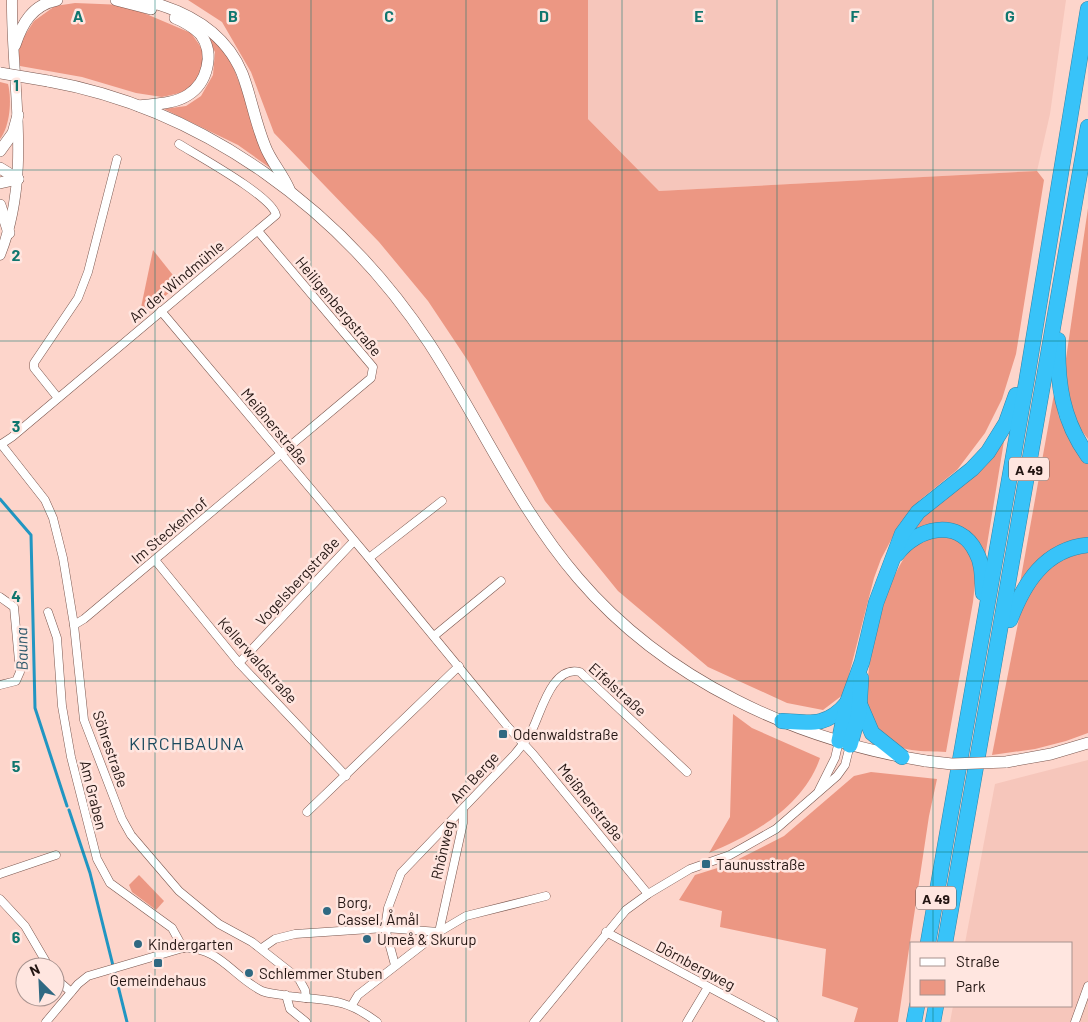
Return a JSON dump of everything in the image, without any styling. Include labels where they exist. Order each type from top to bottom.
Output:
[{"type":"highway","name":"A 49","points":[[928,942],[1027,378],[1088,9]]},
{"type":"highway","name":"A 49","points":[[945,942],[1088,127]]},
{"type":"highway","points":[[1060,286],[1057,372],[1059,387],[1069,424],[1088,456]]},
{"type":"highway","points":[[845,743],[876,603],[891,561],[911,520],[972,469],[988,452],[1001,433],[1011,412],[1014,398],[1027,378]]},
{"type":"highway","points":[[891,561],[908,543],[927,531],[948,530],[962,536],[974,546],[980,561],[983,627]]},
{"type":"highway","points":[[997,652],[1018,601],[1034,573],[1055,555],[1088,545]]},
{"type":"highway","points":[[782,721],[812,723],[827,720],[853,703]]},
{"type":"highway","points":[[853,703],[872,733],[902,757]]},
{"type":"highway","points":[[914,1022],[917,1007]]},
{"type":"highway","points":[[933,1022],[936,1007]]},
{"type":"main road","points":[[14,45],[26,20],[34,10],[52,0]]},
{"type":"main road","points":[[116,0],[162,12],[183,21],[200,34],[208,52],[207,70],[198,86],[187,96],[170,102],[139,106]]},
{"type":"main road","points":[[142,0],[164,5],[210,28],[231,51],[242,74],[266,148],[281,170],[289,190]]},
{"type":"main road","points":[[0,73],[72,85],[139,106],[192,128],[289,190],[345,239],[395,293],[430,345],[500,464],[546,537],[579,580],[627,627],[702,682],[782,721],[845,743],[926,761],[952,764],[1006,762],[1051,754],[1088,743]]},
{"type":"main road","points":[[0,151],[13,133],[18,115]]},
{"type":"main road","points":[[0,168],[18,179]]},
{"type":"main road","points":[[0,183],[18,179]]},
{"type":"main road","points":[[0,205],[9,232]]},
{"type":"street","points":[[0,255],[9,232],[18,179],[18,115],[12,0]]},
{"type":"street","name":"An der Windmühle","points":[[1,445],[276,215],[274,209],[249,187],[179,144]]},
{"type":"street","points":[[58,398],[34,368],[34,363],[65,320],[85,281],[117,160]]},
{"type":"street","name":"Heiligenbergstraße","points":[[258,231],[373,367],[374,372],[371,378],[281,454]]},
{"type":"street","name":"Meißnerstraße","points":[[161,311],[648,894]]},
{"type":"street","name":"Söhrestraße","points":[[1,445],[45,500],[53,518],[63,558],[74,625],[84,720],[122,819],[131,835],[163,874],[196,907],[219,924],[262,948],[298,979],[305,990],[306,998]]},
{"type":"street","name":"Im Steckenhof","points":[[74,625],[84,619],[281,454]]},
{"type":"street","points":[[369,558],[442,500]]},
{"type":"street","name":"Vogelsbergstraße","points":[[239,663],[354,541]]},
{"type":"street","name":"Kellerwaldstraße","points":[[154,560],[239,663],[346,776]]},
{"type":"street","points":[[434,636],[501,581]]},
{"type":"street","points":[[0,597],[14,607],[20,672],[16,681],[0,685]]},
{"type":"street","name":"Am Graben","points":[[48,612],[57,638],[62,706],[71,757],[97,859],[110,883],[172,928],[183,948]]},
{"type":"street","points":[[308,812],[459,666]]},
{"type":"street","name":"Eifelstraße","points":[[523,743],[533,728],[545,698],[560,677],[574,670],[585,676],[688,772]]},
{"type":"street","name":"Am Berge","points":[[395,965],[385,928],[388,908],[401,873],[463,810],[523,743]]},
{"type":"street","points":[[817,794],[835,758],[845,743]]},
{"type":"street","points":[[534,1022],[626,910],[648,894],[690,869],[730,855],[759,840],[787,820],[841,771],[845,743]]},
{"type":"street","name":"Rhönweg","points":[[439,932],[440,920],[463,822],[463,810]]},
{"type":"street","points":[[0,874],[56,855]]},
{"type":"street","points":[[352,1005],[358,995],[395,965],[439,932],[466,916],[546,896]]},
{"type":"street","points":[[1,903],[25,926],[42,957]]},
{"type":"street","points":[[262,948],[275,939],[295,934],[385,928],[439,932]]},
{"type":"street","name":"Dörnbergweg","points":[[606,932],[774,1022]]},
{"type":"street","points":[[46,1022],[82,980],[125,964],[183,948],[207,951],[261,990],[352,1005],[377,1022]]},
{"type":"street","points":[[1076,1022],[1088,986]]},
{"type":"street","points":[[65,987],[71,992]]},
{"type":"street","points":[[688,1022],[708,987]]},
{"type":"street","points":[[286,995],[290,1008],[306,1022]]},
{"type":"shaded area","points":[[588,0],[1066,0],[1050,114],[1037,171],[659,191],[588,119]]},
{"type":"shaded area","points":[[1088,760],[1088,1022],[950,1022],[953,1007],[1073,1007],[1073,942],[965,942],[995,784]]},
{"type":"green space","points":[[188,0],[588,0],[588,119],[659,191],[1037,171],[1044,180],[1016,354],[1002,399],[985,433],[957,470],[920,500],[899,525],[881,559],[874,578],[844,694],[823,710],[787,703],[708,667],[618,591],[545,501],[468,361],[428,301],[379,242],[274,133],[251,72],[222,22]]},
{"type":"green space","points":[[75,3],[125,5],[191,33],[203,50],[204,63],[196,81],[184,92],[162,97],[136,93],[82,77],[20,66],[18,46],[34,21],[55,6]]},
{"type":"green space","points":[[204,32],[228,54],[273,170],[238,145],[164,109],[186,106],[201,96],[213,75],[215,52]]},
{"type":"green space","points":[[0,82],[8,84],[10,105],[6,127],[0,139]]},
{"type":"green space","points":[[1088,208],[1088,439],[1073,419],[1062,386]]},
{"type":"green space","points":[[153,250],[180,284],[139,317]]},
{"type":"green space","points":[[1054,394],[1059,417],[1068,436],[1088,464],[1088,541],[1020,583]]},
{"type":"green space","points":[[1004,441],[985,557],[970,535],[914,532],[912,526]]},
{"type":"green space","points":[[947,534],[964,546],[970,554],[976,574],[973,602],[946,752],[912,750],[895,746],[888,742],[880,733],[870,715],[867,692],[872,649],[877,626],[892,582],[910,550],[918,543],[927,539]]},
{"type":"green space","points":[[1088,552],[1088,733],[1035,749],[992,755],[1023,598],[1035,581],[1050,568],[1068,558]]},
{"type":"green space","points":[[733,714],[752,728],[820,758],[802,791],[775,817],[743,837],[709,853],[730,817]]},
{"type":"green space","points":[[871,772],[937,779],[929,816],[898,1022],[854,1022],[858,1008],[822,996],[826,949],[720,927],[722,911],[679,900],[695,875],[727,865],[784,836],[854,776]]},
{"type":"green space","points":[[139,875],[164,901],[156,910],[132,892],[129,885]]},
{"type":"waterway","name":"Bauna","points":[[0,499],[31,535],[35,708],[67,806]]},
{"type":"waterway","name":"Bauna","points":[[69,810],[90,873],[127,1022]]},
{"type":"place","name":"Odenwaldstraße","points":[[503,734]]},
{"type":"place","name":"Taunusstraße","points":[[706,864]]},
{"type":"place","name":"Borg, Cassel, Åmål","points":[[327,911]]},
{"type":"place","name":"Umeå & Skurup","points":[[367,939]]},
{"type":"place","name":"Kindergarten","points":[[138,944]]},
{"type":"place","name":"Gemeindehaus","points":[[158,963]]},
{"type":"place","name":"Schlemmer Stuben","points":[[249,973]]},
{"type":"district","name":"KIRCHBAUNA","points":[[187,743]]}]
